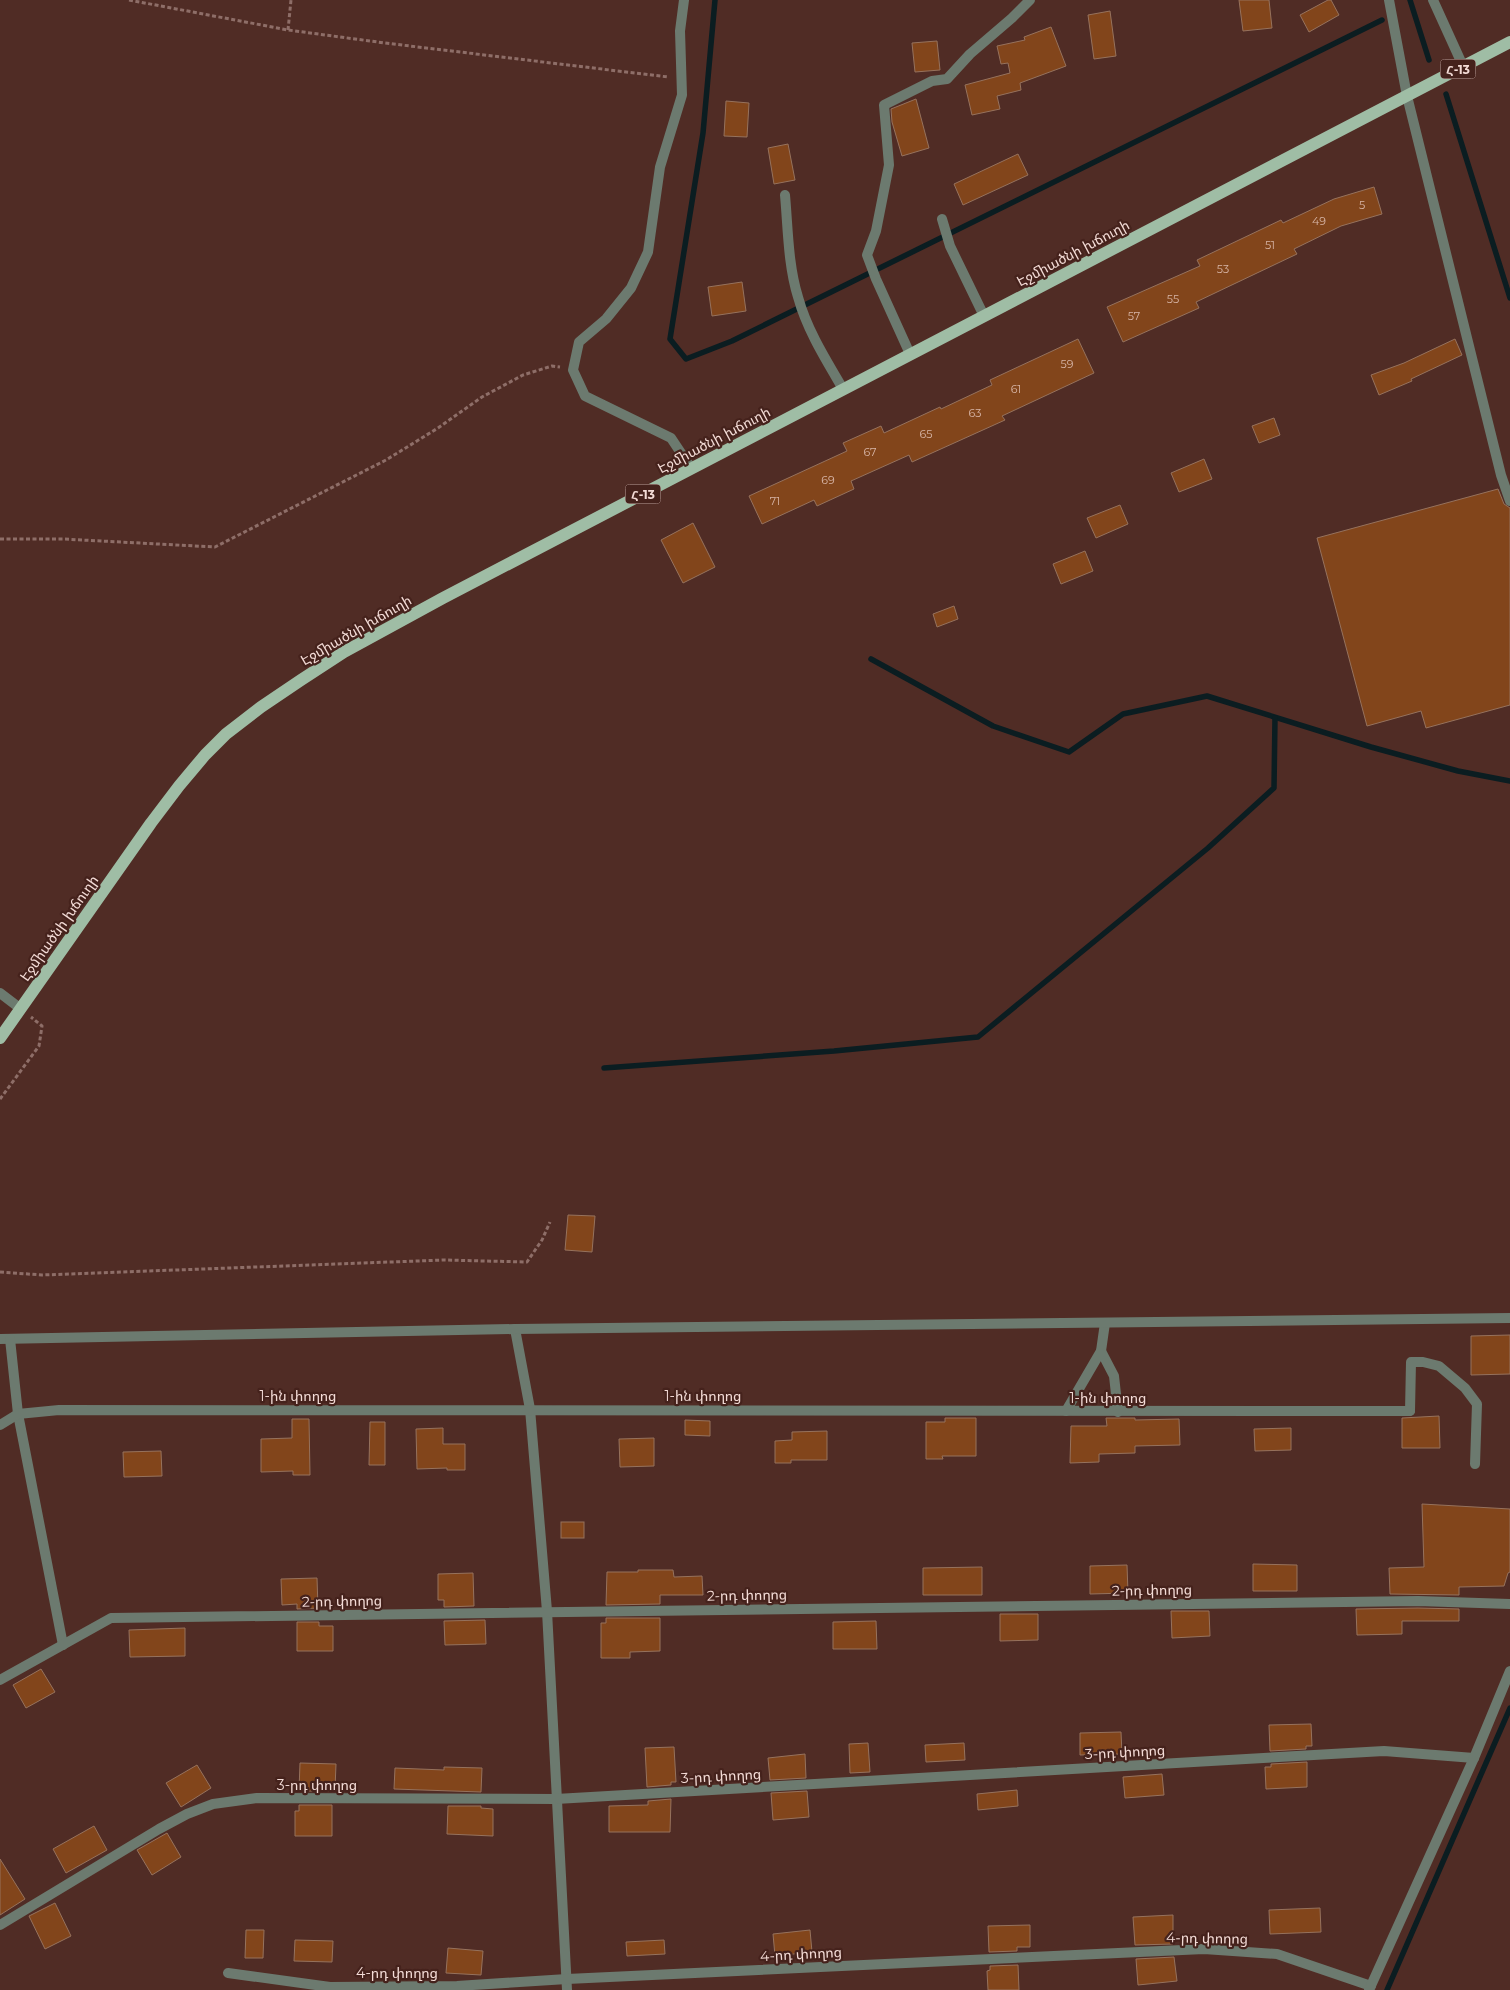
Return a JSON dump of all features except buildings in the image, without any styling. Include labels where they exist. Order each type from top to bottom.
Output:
[{"type":"main road","name":"Էջմիածնի խճուղի","points":[[0,1038],[151,823],[205,755],[226,734],[261,707],[344,652],[691,468],[1510,42]]},
{"type":"street","points":[[684,0],[680,32],[682,94],[660,166],[648,252],[631,288],[606,319],[579,342],[573,370],[585,396],[671,438],[691,468]]},
{"type":"street","points":[[910,354],[867,255],[878,224],[890,165],[884,105],[932,81],[947,79],[970,54],[1030,0]]},
{"type":"street","points":[[1389,0],[1407,96],[1501,475],[1510,500]]},
{"type":"street","points":[[1433,0],[1463,66]]},
{"type":"street","points":[[784,195],[790,250],[798,296],[813,335],[843,390]]},
{"type":"street","points":[[942,219],[950,246],[984,316]]},
{"type":"street","points":[[0,993],[21,1009]]},
{"type":"street","points":[[62,1645],[5,1339],[515,1329],[1510,1318]]},
{"type":"street","points":[[1066,1411],[1101,1351],[1104,1323]]},
{"type":"street","points":[[515,1329],[530,1409],[547,1611],[567,1990]]},
{"type":"street","points":[[1101,1351],[1114,1376],[1118,1412]]},
{"type":"street","name":"1-ին փողոց","points":[[0,1425],[18,1414],[59,1410],[1410,1411],[1411,1362],[1423,1362],[1439,1366],[1465,1388],[1477,1404],[1475,1464]]},
{"type":"street","name":"2-րդ փողոց","points":[[0,1680],[111,1618],[1418,1601],[1510,1604]]},
{"type":"street","points":[[1370,1988],[1474,1758],[1510,1671]]},
{"type":"street","name":"3-րդ փողոց","points":[[0,1925],[187,1814],[213,1804],[257,1798],[556,1799],[1384,1751],[1474,1758]]},
{"type":"street","name":"4-րդ փողոց","points":[[228,1973],[330,1987],[457,1986],[566,1979],[1204,1949],[1276,1954],[1370,1988]]},
{"type":"path","points":[[129,0],[288,30],[681,78]]},
{"type":"path","points":[[288,30],[291,0]]},
{"type":"path","points":[[0,539],[63,539],[215,547],[386,460],[438,428],[482,397],[523,375],[552,366],[573,370]]},
{"type":"path","points":[[0,1099],[39,1046],[42,1026],[21,1009]]},
{"type":"path","points":[[0,1272],[42,1274],[444,1260],[528,1262],[542,1240],[550,1222]]},
{"type":"waterway","points":[[715,0],[703,133],[670,339],[686,359],[732,341],[1382,20]]},
{"type":"waterway","points":[[1410,0],[1429,60]]},
{"type":"waterway","points":[[1446,94],[1510,298]]},
{"type":"waterway","points":[[871,659],[993,726],[1069,752],[1123,714],[1207,696],[1371,747],[1458,771],[1510,781]]},
{"type":"waterway","points":[[604,1068],[834,1051],[978,1037],[1208,848],[1274,788],[1275,718]]},
{"type":"waterway","points":[[1387,1990],[1510,1708]]}]
